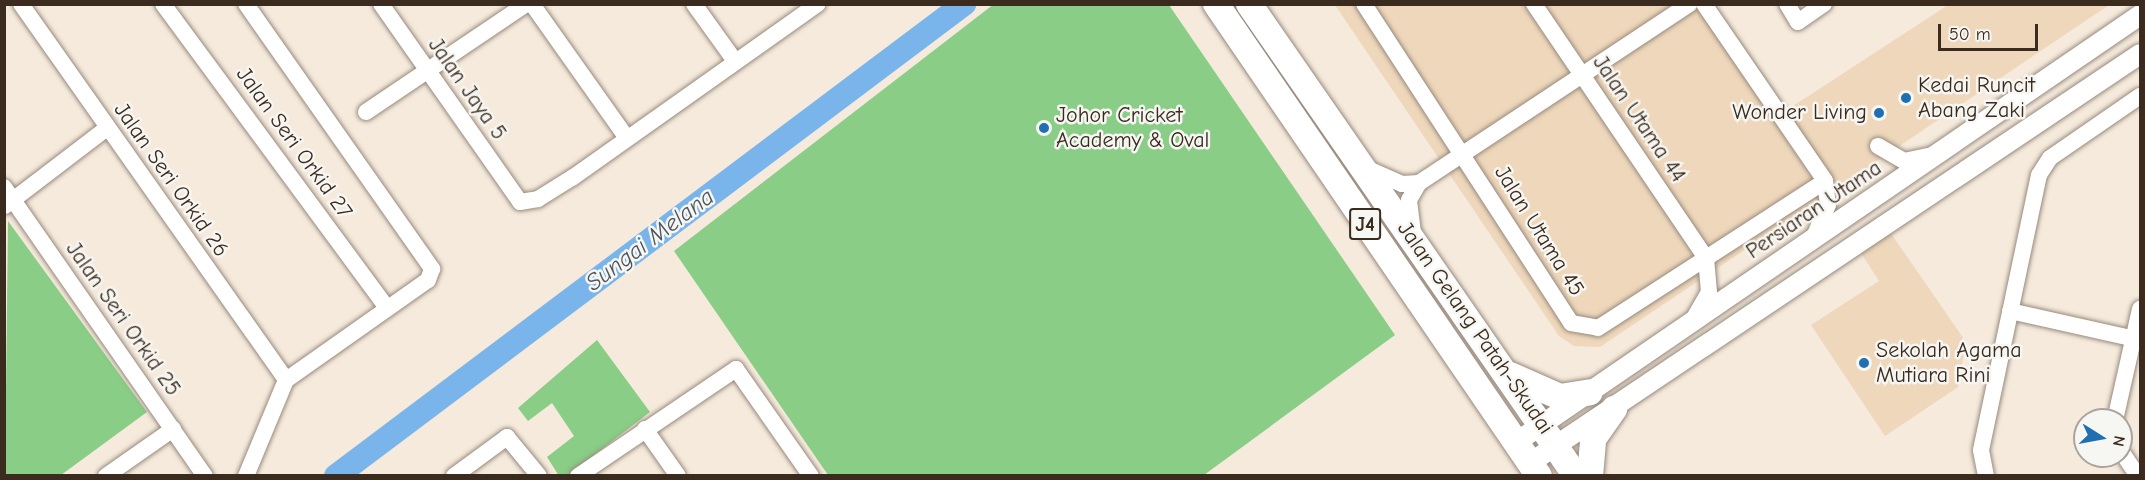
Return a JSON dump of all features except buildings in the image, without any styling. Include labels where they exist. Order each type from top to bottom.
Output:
[{"type":"main road","name":"Jalan Gelang Patah-Skudai","points":[[1216,4],[1528,460]]},
{"type":"main road","name":"Jalan Gelang Patah-Skudai","points":[[1249,4],[1543,424],[1576,476]]},
{"type":"main road","points":[[1505,372],[1560,397],[1590,392]]},
{"type":"main road","points":[[1590,476],[1593,439],[1614,409]]},
{"type":"street","name":"Jalan Seri Orkid 26","points":[[21,4],[286,380]]},
{"type":"street","name":"Jalan Seri Orkid 27","points":[[164,4],[387,308]]},
{"type":"street","points":[[246,4],[432,269],[428,280],[286,380],[246,476]]},
{"type":"street","name":"Jalan Jaya 5","points":[[381,4],[515,201],[543,196],[627,138]]},
{"type":"street","points":[[366,112],[526,4]]},
{"type":"street","points":[[532,4],[627,138],[818,4]]},
{"type":"street","points":[[694,4],[735,61]]},
{"type":"street","name":"Jalan Utama 45","points":[[1364,4],[1570,323],[1598,328],[1825,181]]},
{"type":"street","name":"Jalan Utama 44","points":[[1534,4],[1706,258]]},
{"type":"street","points":[[1416,243],[1409,200],[1419,183],[1689,4]]},
{"type":"street","points":[[1704,4],[1825,181],[1825,218],[1807,244]]},
{"type":"street","points":[[1787,4],[1798,22],[1824,4]]},
{"type":"street","name":"Persiaran Utama","points":[[1528,460],[1543,424],[2140,15]]},
{"type":"street","points":[[1528,460],[1556,446],[1614,409],[2140,54]]},
{"type":"street","points":[[1986,476],[1981,450],[2039,175],[2050,159],[2140,96]]},
{"type":"street","points":[[7,198],[107,128]]},
{"type":"street","points":[[1878,146],[1904,161],[1940,153]]},
{"type":"street","points":[[1362,166],[1402,184],[1419,183]]},
{"type":"street","name":"Jalan Seri Orkid 25","points":[[7,198],[206,476]]},
{"type":"street","points":[[1688,325],[1709,292],[1706,258]]},
{"type":"street","points":[[2118,408],[2137,339],[2140,309]]},
{"type":"street","points":[[2010,311],[2137,339]]},
{"type":"street","points":[[578,476],[736,369],[811,476]]},
{"type":"street","points":[[106,476],[173,429]]},
{"type":"street","points":[[645,429],[678,476]]},
{"type":"street","points":[[454,476],[507,437],[539,476]]},
{"type":"shaded area","points":[[1335,5],[1715,5],[1787,110],[1948,5],[2109,5],[1600,347],[1574,346],[1559,336]]},
{"type":"shaded area","points":[[1890,232],[1966,342],[1958,387],[1885,436],[1811,325],[1879,281],[1861,253]]},
{"type":"green space","name":"Johor Cricket Academy & Oval","points":[[994,4],[1169,5],[1395,335],[1204,475],[828,475],[674,251]]},
{"type":"green space","points":[[8,221],[147,412],[61,475],[5,475]]},
{"type":"green space","points":[[597,340],[650,412],[568,475],[559,476],[547,457],[574,436],[552,403],[528,421],[518,408]]},
{"type":"waterway","name":"Sungai Melana","points":[[336,476],[964,4]]},
{"type":"place","name":"Kedai Runcit Abang Zaki","points":[[1906,98]]},
{"type":"place","name":"Wonder Living","points":[[1879,113]]},
{"type":"place","name":"Johor Cricket Academy & Oval","points":[[1044,128]]},
{"type":"place","name":"Sekolah Agama Mutiara Rini","points":[[1864,363]]}]
